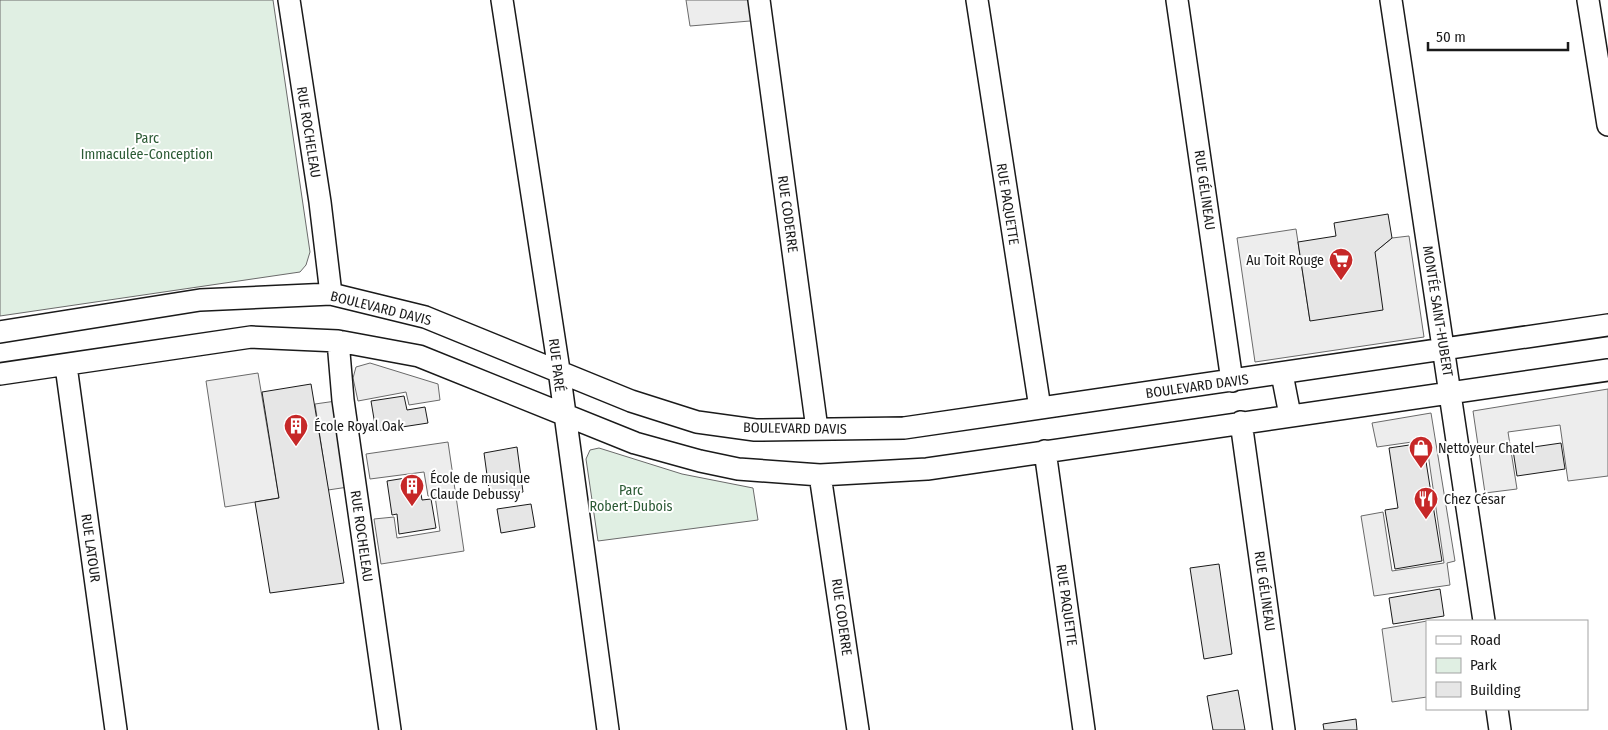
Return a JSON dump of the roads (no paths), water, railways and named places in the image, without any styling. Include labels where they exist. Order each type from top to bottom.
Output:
[{"type":"street","name":"RUE ROCHELEAU","points":[[289,0],[320,202],[331,294]]},
{"type":"street","name":"RUE PARÉ","points":[[502,0],[559,370],[563,414],[608,730]]},
{"type":"street","name":"RUE CODERRE","points":[[759,0],[817,429]]},
{"type":"street","name":"RUE PAQUETTE","points":[[977,0],[1040,408]]},
{"type":"street","name":"RUE GÉLINEAU","points":[[1177,0],[1232,381]]},
{"type":"street","name":"MONTÉE SAINT-HUBERT","points":[[1391,0],[1484,620]]},
{"type":"street","points":[[1588,0],[1608,125]]},
{"type":"street","name":"BOULEVARD DAVIS","points":[[0,332],[200,300],[331,294],[425,317],[559,370],[631,401],[697,422],[755,430],[904,428],[1608,325]]},
{"type":"street","points":[[0,374],[66,366],[251,337],[338,341],[419,356],[635,443],[738,469],[820,475],[927,469],[1608,370]]},
{"type":"street","name":"RUE ROCHELEAU","points":[[338,341],[343,400],[390,730]]},
{"type":"street","name":"RUE LATOUR","points":[[66,366],[116,730]]},
{"type":"street","points":[[1282,374],[1290,415]]},
{"type":"street","name":"RUE GÉLINEAU","points":[[1241,422],[1284,730]]},
{"type":"street","name":"RUE PAQUETTE","points":[[1045,451],[1084,730]]},
{"type":"street","name":"RUE CODERRE","points":[[820,475],[858,730]]},
{"type":"street","points":[[1497,710],[1500,730]]},
{"type":"place","name":"Au Toit Rouge","points":[[1341,281]]},
{"type":"place","name":"École Royal Oak","points":[[296,447]]},
{"type":"place","name":"Nettoyeur Chatel","points":[[1421,469]]},
{"type":"place","name":"École de musique Claude Debussy","points":[[412,507]]},
{"type":"place","name":"Chez César","points":[[1426,520]]},
{"type":"park label","name":"Parc Immaculée-Conception","points":[[147,146]]},
{"type":"park label","name":"Parc Robert-Dubois","points":[[631,498]]}]
